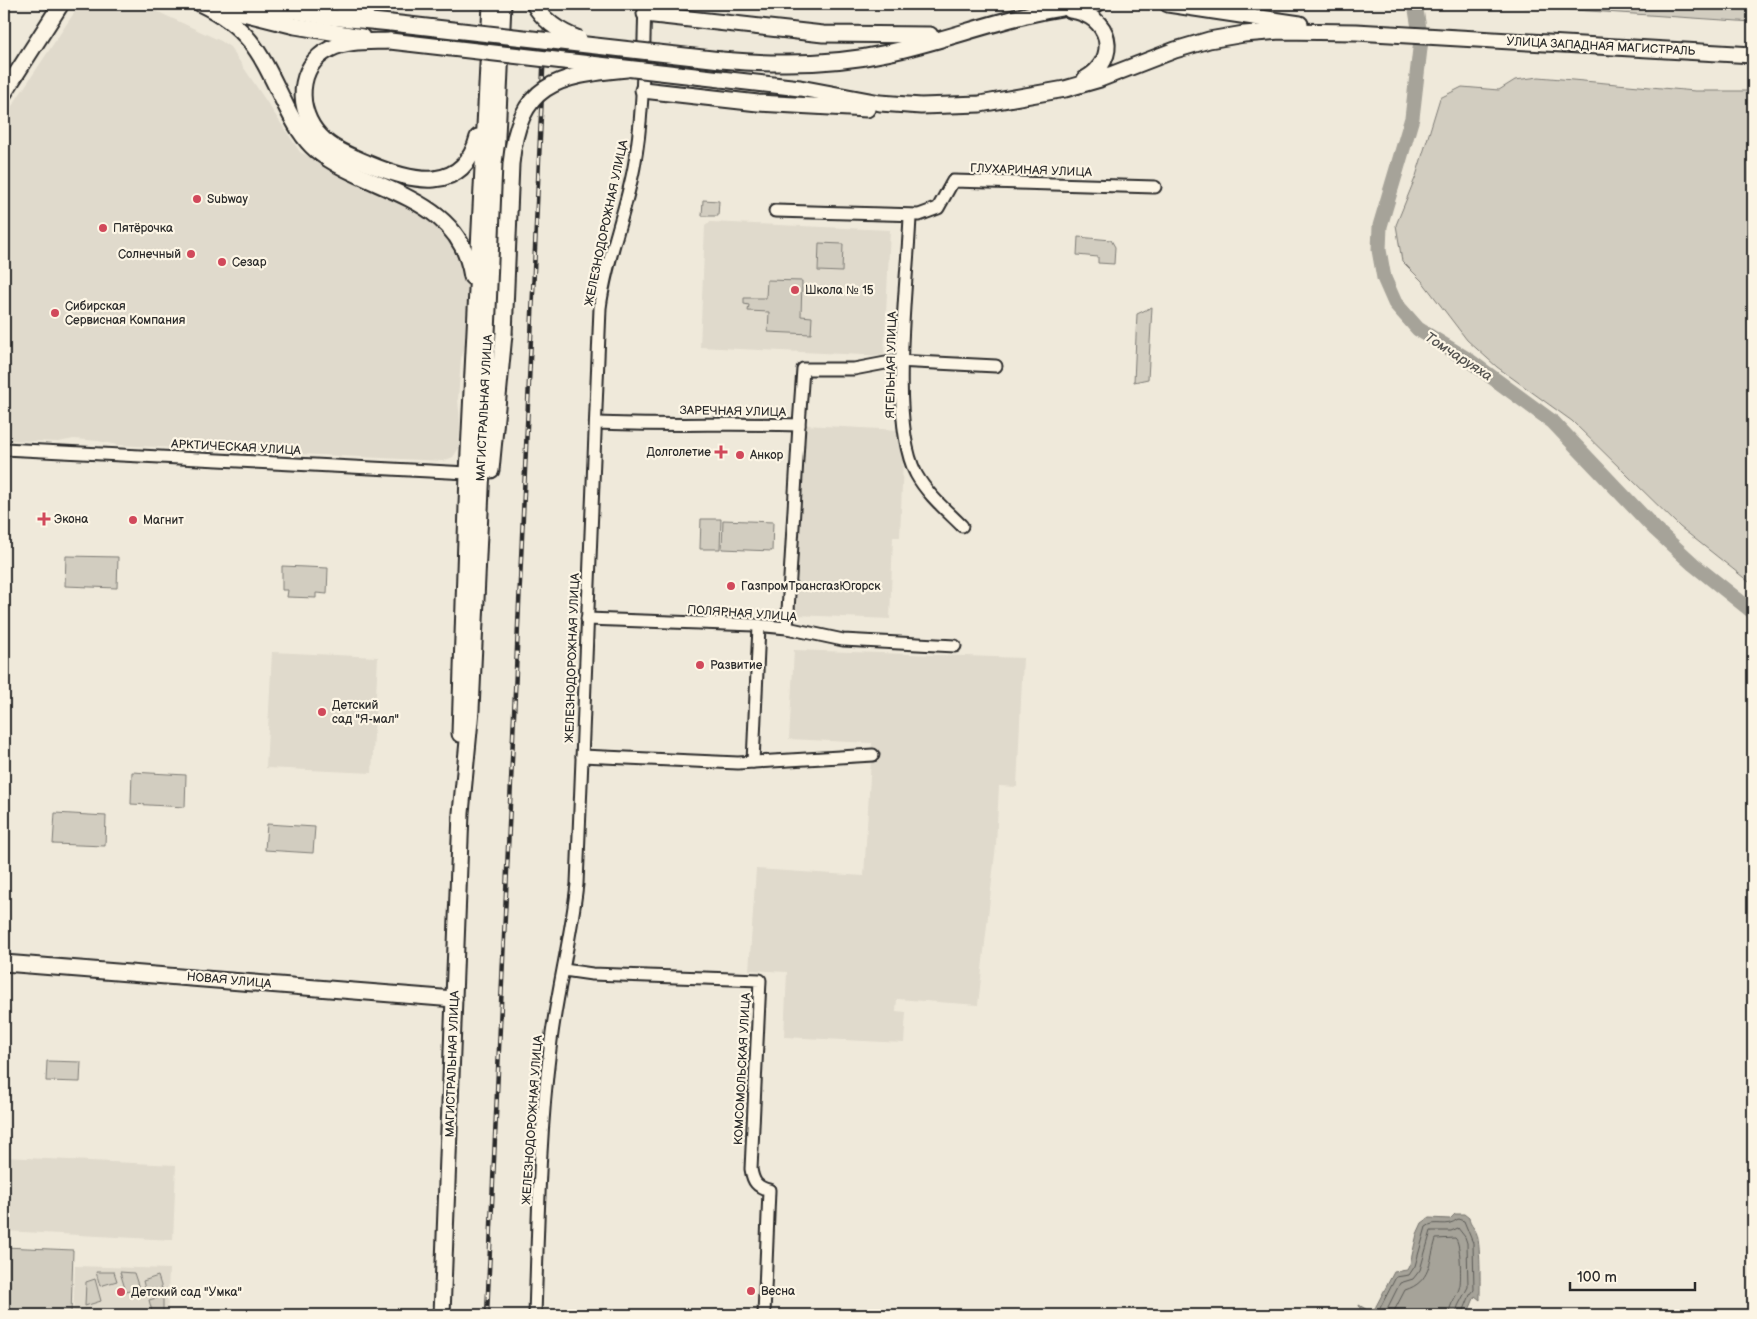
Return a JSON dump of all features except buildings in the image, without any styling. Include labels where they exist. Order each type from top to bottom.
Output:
[{"type":"main road","points":[[4,93],[61,4]]},
{"type":"main road","points":[[201,4],[228,18],[245,33],[260,55],[293,120],[315,149],[339,165],[421,205],[444,221],[458,238],[469,264],[476,316]]},
{"type":"main road","points":[[208,4],[287,24],[390,41],[800,88],[880,103],[921,106],[980,104]]},
{"type":"main road","points":[[256,4],[319,15],[721,60],[784,63],[887,54],[1050,9],[1097,4]]},
{"type":"main road","points":[[341,4],[365,16],[391,23]]},
{"type":"main road","name":"МАГИСТРАЛЬНАЯ УЛИЦА","points":[[442,1315],[461,813],[473,663],[503,4]]},
{"type":"main road","points":[[534,4],[549,23],[566,34],[617,48]]},
{"type":"main road","points":[[1168,4],[1356,32]]},
{"type":"main road","name":"МАГИСТРАЛЬНАЯ УЛИЦА","points":[[461,813],[459,705],[490,8]]},
{"type":"main road","points":[[645,9],[769,30],[823,34],[911,36],[961,33]]},
{"type":"main road","points":[[1050,9],[1086,13],[1099,24],[1106,37],[1107,49],[1099,68],[1090,76],[1065,88]]},
{"type":"main road","points":[[643,90],[758,103],[926,112],[1065,88],[1100,79],[1191,45],[1217,38],[1262,32],[1356,32]]},
{"type":"main road","name":"УЛИЦА ЗАПАДНАЯ МАГИСТРАЛЬ","points":[[1356,32],[1753,55]]},
{"type":"main road","points":[[390,41],[341,45],[322,54],[308,71],[303,98],[306,116],[321,138],[358,160],[404,176],[436,179],[454,173],[466,164],[478,139],[487,66]]},
{"type":"main road","points":[[473,663],[481,600],[486,511],[504,334],[511,164],[514,138],[525,110],[545,89],[566,78],[627,69]]},
{"type":"main road","name":"НОВАЯ УЛИЦА","points":[[4,962],[454,999]]},
{"type":"street","name":"ЖЕЛЕЗНОДОРОЖНАЯ УЛИЦА","points":[[534,1315],[548,1073],[554,1022],[577,884],[602,290],[630,187],[638,139],[643,90],[645,9]]},
{"type":"street","name":"ГЛУХАРИНАЯ УЛИЦА","points":[[775,210],[910,216],[926,214],[938,208],[953,181],[1154,187]]},
{"type":"street","name":"ЯГЕЛЬНАЯ УЛИЦА","points":[[910,216],[903,361],[904,423],[910,458],[922,483],[962,526]]},
{"type":"street","name":"ЗАРЕЧНАЯ УЛИЦА","points":[[596,423],[633,425],[716,423],[799,426],[803,369],[854,369],[889,361],[996,366]]},
{"type":"street","points":[[788,628],[799,426]]},
{"type":"street","name":"АРКТИЧЕСКАЯ УЛИЦА","points":[[4,449],[468,473]]},
{"type":"street","name":"ПОЛЯРНАЯ УЛИЦА","points":[[587,619],[788,628],[844,640],[955,646]]},
{"type":"street","points":[[754,762],[759,626]]},
{"type":"street","points":[[582,756],[754,762],[836,755],[873,755]]},
{"type":"street","name":"КОМСОМОЛЬСКАЯ УЛИЦА","points":[[564,970],[592,974],[760,980],[751,1170],[754,1181],[759,1187],[769,1190],[764,1315]]},
{"type":"shaded area","points":[[80,4],[141,4],[221,41],[230,47],[300,152],[427,218],[447,234],[458,253],[468,286],[465,346],[461,358],[458,400],[460,420],[459,448],[453,457],[443,461],[117,445],[74,439],[58,442],[4,440],[4,118]]},
{"type":"shaded area","points":[[1485,4],[1753,4],[1753,22]]},
{"type":"shaded area","points":[[1539,77],[1695,91],[1753,91],[1753,585],[1680,527],[1572,421],[1497,367],[1467,340],[1422,281],[1402,261],[1396,225],[1416,176],[1440,98],[1462,87],[1499,90],[1515,80]]},
{"type":"shaded area","points":[[703,200],[719,201],[718,216],[702,216]]},
{"type":"shaded area","name":"Школа № 15","points":[[710,222],[890,230],[884,356],[700,347],[705,226]]},
{"type":"shaded area","points":[[1078,237],[1111,240],[1115,247],[1114,264],[1098,263],[1098,257],[1077,255]]},
{"type":"shaded area","points":[[819,243],[843,244],[842,272],[818,271]]},
{"type":"shaded area","points":[[767,280],[802,281],[801,316],[812,317],[811,334],[768,332],[769,312],[748,311],[749,305],[744,304],[744,298],[766,298]]},
{"type":"shaded area","points":[[1152,307],[1148,379],[1134,382],[1137,314]]},
{"type":"shaded area","points":[[805,425],[899,430],[903,459],[900,537],[893,537],[890,619],[796,615]]},
{"type":"shaded area","points":[[701,519],[721,519],[720,549],[700,549]]},
{"type":"shaded area","points":[[723,520],[773,522],[772,551],[722,549]]},
{"type":"shaded area","points":[[66,556],[118,557],[117,588],[65,586]]},
{"type":"shaded area","points":[[282,566],[328,568],[327,594],[316,593],[316,598],[287,597],[288,590],[282,590]]},
{"type":"shaded area","points":[[794,650],[1023,658],[1017,787],[999,786],[996,845],[978,1005],[897,999],[896,1011],[906,1012],[904,1043],[784,1037],[787,972],[749,970],[756,869],[864,876],[872,743],[789,739]]},
{"type":"shaded area","name":"Детский сад \"Я-мал\"","points":[[272,652],[378,657],[372,773],[266,768]]},
{"type":"shaded area","points":[[132,772],[186,775],[185,807],[131,804]]},
{"type":"shaded area","points":[[55,813],[106,816],[105,846],[53,844]]},
{"type":"shaded area","points":[[267,824],[315,827],[313,853],[265,850]]},
{"type":"shaded area","points":[[47,1061],[81,1062],[80,1082],[46,1081]]},
{"type":"shaded area","points":[[5,1157],[176,1165],[173,1240],[4,1231]]},
{"type":"shaded area","points":[[4,1247],[73,1250],[71,1315],[4,1315]]},
{"type":"shaded area","name":"Детский сад \"Умка\"","points":[[75,1266],[169,1269],[167,1315],[73,1315]]},
{"type":"shaded area","points":[[96,1272],[114,1272],[117,1281],[100,1286]]},
{"type":"shaded area","points":[[120,1272],[134,1273],[139,1288],[126,1292]]},
{"type":"shaded area","points":[[158,1276],[163,1292],[147,1297],[143,1281]]},
{"type":"shaded area","points":[[95,1279],[101,1301],[85,1306],[86,1282]]},
{"type":"shaded area","points":[[163,1296],[163,1315],[153,1315],[149,1300]]},
{"type":"water","points":[[1455,1214],[1464,1214],[1469,1218],[1478,1237],[1479,1245],[1480,1300],[1475,1296],[1467,1315],[1362,1315],[1359,1305],[1369,1311],[1374,1310],[1394,1272],[1407,1270],[1422,1223],[1429,1218],[1450,1219]]},
{"type":"waterway","name":"Томчаруяха","points":[[1415,4],[1421,40],[1412,118],[1380,226],[1379,250],[1384,278],[1395,303],[1418,329],[1470,361],[1553,422],[1655,529],[1693,564],[1753,612]]},
{"type":"railway","points":[[487,1315],[546,4]]},
{"type":"place","name":"Subway","points":[[197,199]]},
{"type":"place","name":"Пятёрочка","points":[[103,228]]},
{"type":"place","name":"Солнечный","points":[[191,254]]},
{"type":"place","name":"Сезар","points":[[222,262]]},
{"type":"place","name":"Школа № 15","points":[[795,290]]},
{"type":"place","name":"Сибирская Сервисная Компания","points":[[55,313]]},
{"type":"place","name":"Долголетие","points":[[721,452]]},
{"type":"place","name":"Анкор","points":[[740,455]]},
{"type":"place","name":"Экона","points":[[44,519]]},
{"type":"place","name":"Магнит","points":[[133,520]]},
{"type":"place","name":"ГазпромТрансгазЮгорск","points":[[731,586]]},
{"type":"place","name":"Развитие","points":[[700,665]]},
{"type":"place","name":"Детский сад \"Я-мал\"","points":[[322,712]]},
{"type":"place","name":"Весна","points":[[751,1291]]},
{"type":"place","name":"Детский сад \"Умка\"","points":[[121,1292]]}]
